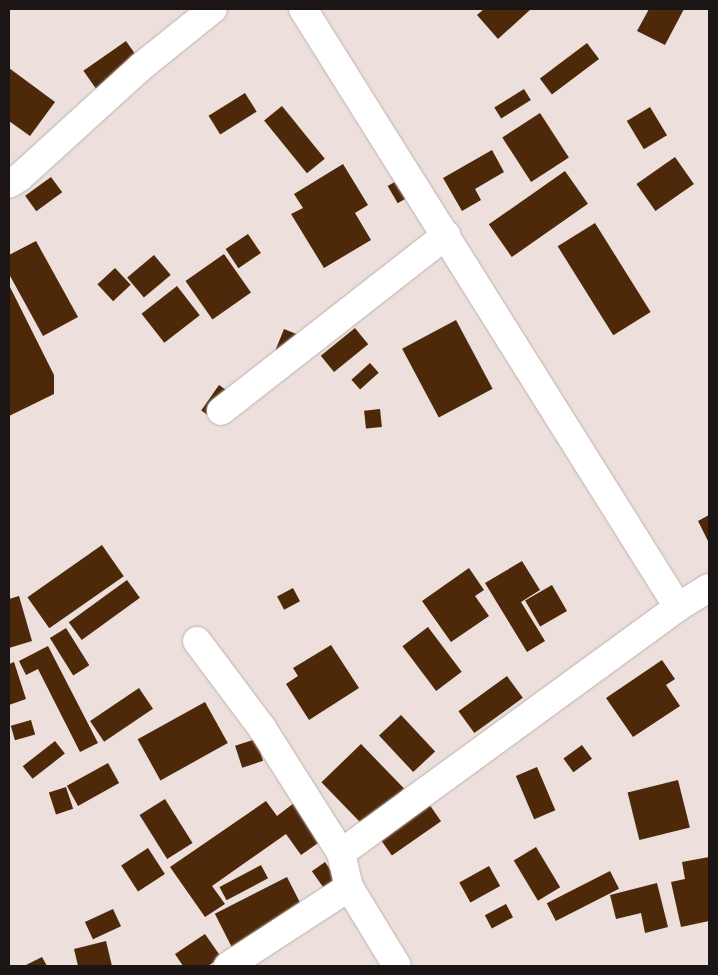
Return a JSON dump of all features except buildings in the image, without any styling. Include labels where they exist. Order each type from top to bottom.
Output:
[{"type":"street","points":[[9,184],[20,178],[142,66],[213,9]]},
{"type":"street","points":[[303,9],[678,607]]},
{"type":"street","points":[[221,412],[446,235]]},
{"type":"street","points":[[341,853],[678,607],[709,588]]},
{"type":"street","points":[[197,641],[262,728],[341,853],[349,887],[396,966]]},
{"type":"street","points":[[228,966],[349,887]]}]
